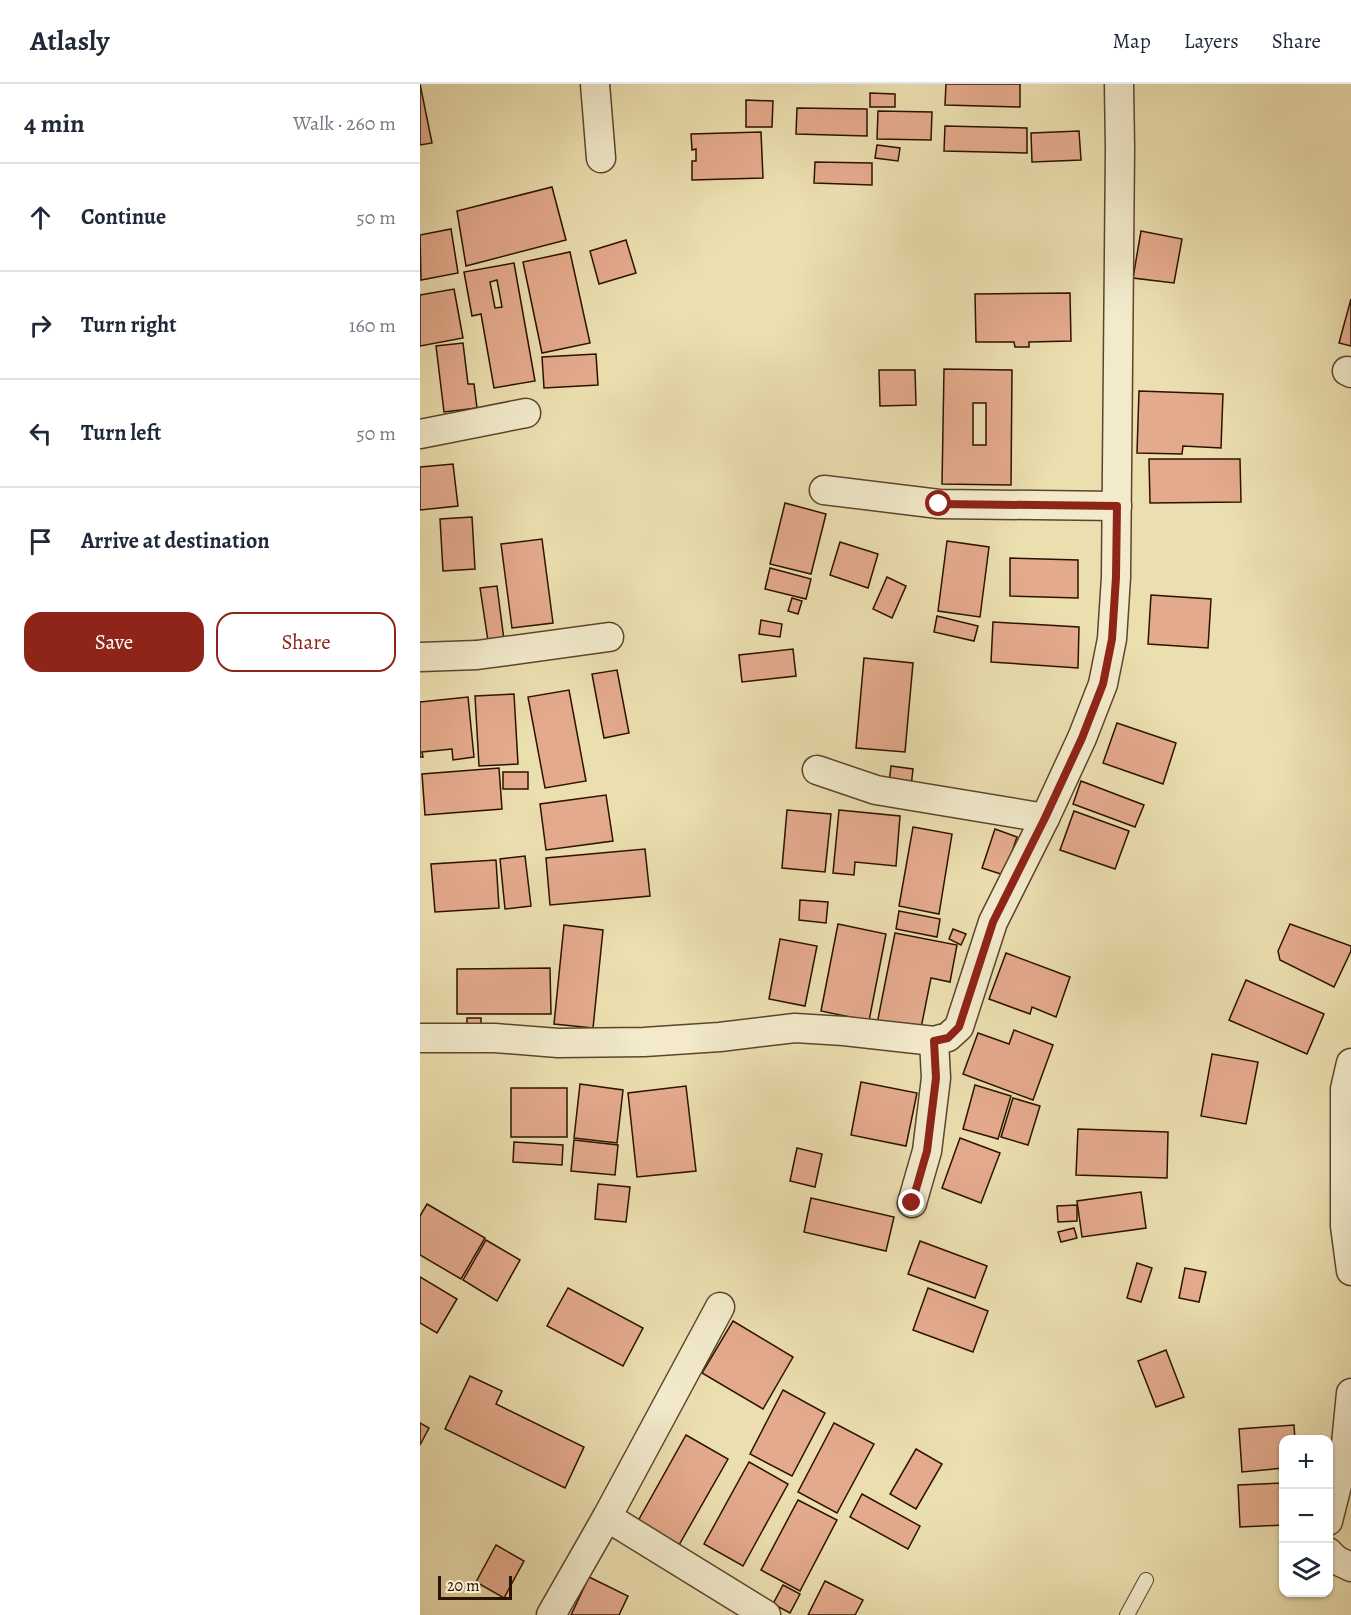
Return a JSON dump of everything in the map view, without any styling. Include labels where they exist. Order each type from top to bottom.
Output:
[{"type":"street","points":[[596,84],[601,158]]},
{"type":"street","points":[[420,1038],[495,1038],[558,1043],[644,1042],[720,1037],[795,1028],[844,1030],[934,1041],[948,1038],[959,1027],[993,922],[1082,738],[1103,684],[1112,639],[1117,506],[1119,84]]},
{"type":"street","points":[[420,434],[526,412]]},
{"type":"street","points":[[824,490],[939,504],[1117,506]]},
{"type":"street","points":[[420,657],[477,655],[609,637]]},
{"type":"street","points":[[817,770],[876,790],[1045,818]]},
{"type":"street","points":[[912,1203],[927,1151],[936,1078],[934,1041]]},
{"type":"street","points":[[1351,1063],[1345,1089],[1345,1226],[1351,1271]]},
{"type":"street","points":[[551,1615],[720,1307]]},
{"type":"street","points":[[1333,1504],[1345,1454],[1351,1393]]},
{"type":"street","points":[[607,1516],[766,1615]]},
{"type":"street","points":[[1333,1557],[1351,1568]]},
{"type":"lane","points":[[1127,1615],[1146,1580]]},
{"type":"building","points":[[420,84],[432,143],[420,145]]},
{"type":"building","points":[[946,84],[1020,84],[1020,107],[945,105]]},
{"type":"building","points":[[870,93],[895,94],[895,107],[870,107]]},
{"type":"building","points":[[746,100],[773,101],[772,127],[746,127]]},
{"type":"building","points":[[797,108],[867,109],[867,136],[796,134]]},
{"type":"building","points":[[878,111],[932,112],[931,140],[877,139]]},
{"type":"building","points":[[945,126],[1027,128],[1027,153],[944,151]]},
{"type":"building","points":[[1079,131],[1081,160],[1032,162],[1031,133]]},
{"type":"building","points":[[761,132],[763,178],[692,180],[692,161],[696,161],[696,149],[692,150],[691,134]]},
{"type":"building","points":[[877,145],[900,148],[898,161],[875,158]]},
{"type":"building","points":[[815,162],[872,163],[872,185],[814,183]]},
{"type":"building","points":[[552,187],[566,240],[466,266],[457,211]]},
{"type":"building","points":[[451,229],[458,273],[421,280],[420,235]]},
{"type":"building","points":[[1141,231],[1182,239],[1174,283],[1133,278]]},
{"type":"building","points":[[626,240],[636,273],[599,284],[590,251]]},
{"type":"building","points":[[570,252],[590,343],[542,353],[523,262]]},
{"type":"building","points":[[514,263],[535,381],[494,388],[481,314],[472,316],[464,272]],"holes":[[[497,280],[502,307],[495,308],[490,282]]]},
{"type":"building","points":[[454,289],[463,338],[420,346],[420,295]]},
{"type":"building","points":[[1070,293],[1071,341],[1029,342],[1029,347],[1015,347],[1014,342],[976,342],[975,294]]},
{"type":"building","points":[[1351,299],[1351,346],[1339,343]]},
{"type":"building","points":[[463,343],[468,384],[474,384],[477,408],[444,412],[436,346]]},
{"type":"building","points":[[596,354],[598,385],[544,388],[542,357]]},
{"type":"building","points":[[944,369],[1012,370],[1011,485],[942,484]],"holes":[[[973,403],[986,403],[986,445],[973,445]]]},
{"type":"building","points":[[879,370],[915,370],[916,405],[880,406]]},
{"type":"building","points":[[1139,391],[1223,394],[1221,448],[1183,446],[1182,454],[1137,453]]},
{"type":"building","points":[[1149,459],[1240,459],[1241,502],[1150,503]]},
{"type":"building","points":[[453,464],[458,506],[420,510],[420,467]]},
{"type":"building","points":[[785,503],[826,514],[811,574],[770,564]]},
{"type":"building","points":[[472,517],[475,569],[443,571],[440,519]]},
{"type":"building","points":[[542,539],[553,623],[512,628],[501,544]]},
{"type":"building","points":[[947,541],[989,547],[980,617],[938,611]]},
{"type":"building","points":[[840,542],[878,554],[868,588],[830,575]]},
{"type":"building","points":[[1010,558],[1078,560],[1078,598],[1010,596]]},
{"type":"building","points":[[770,568],[811,579],[806,599],[765,589]]},
{"type":"building","points":[[887,577],[906,586],[892,618],[873,609]]},
{"type":"building","points":[[497,586],[504,640],[488,641],[480,588]]},
{"type":"building","points":[[1151,595],[1211,599],[1208,648],[1148,644]]},
{"type":"building","points":[[792,598],[802,601],[798,614],[788,611]]},
{"type":"building","points":[[937,616],[978,626],[974,641],[934,632]]},
{"type":"building","points":[[761,620],[782,624],[780,637],[759,634]]},
{"type":"building","points":[[993,622],[1079,627],[1078,668],[991,662]]},
{"type":"building","points":[[793,649],[796,676],[742,682],[739,655]]},
{"type":"building","points":[[864,658],[913,663],[905,752],[856,748]]},
{"type":"building","points":[[617,670],[629,733],[604,738],[592,674]]},
{"type":"building","points":[[569,690],[586,781],[545,788],[528,697]]},
{"type":"building","points":[[514,694],[518,764],[479,766],[475,696]]},
{"type":"building","points":[[468,697],[474,757],[453,760],[452,749],[422,752],[423,757],[420,757],[420,702]]},
{"type":"building","points":[[1117,723],[1176,743],[1163,784],[1103,763]]},
{"type":"building","points":[[891,766],[913,769],[911,787],[889,784]]},
{"type":"building","points":[[499,768],[502,809],[425,815],[422,774]]},
{"type":"building","points":[[503,772],[528,772],[528,789],[503,789]]},
{"type":"building","points":[[1081,781],[1144,805],[1135,827],[1073,804]]},
{"type":"building","points":[[606,795],[613,841],[546,850],[540,804]]},
{"type":"building","points":[[787,810],[831,814],[825,872],[782,868]]},
{"type":"building","points":[[839,810],[900,816],[896,866],[855,862],[854,875],[833,873]]},
{"type":"building","points":[[1074,811],[1129,831],[1115,869],[1060,850]]},
{"type":"building","points":[[913,827],[952,834],[939,914],[899,906]]},
{"type":"building","points":[[995,829],[1017,837],[1004,875],[982,868]]},
{"type":"building","points":[[645,849],[650,896],[550,905],[546,858]]},
{"type":"building","points":[[525,856],[531,906],[505,909],[500,859]]},
{"type":"building","points":[[496,860],[499,908],[435,912],[431,864]]},
{"type":"building","points":[[800,900],[828,902],[826,923],[799,920]]},
{"type":"building","points":[[899,911],[940,919],[937,937],[896,929]]},
{"type":"building","points":[[838,924],[886,934],[869,1021],[821,1011]]},
{"type":"building","points":[[1290,924],[1351,946],[1351,951],[1334,987],[1280,960],[1278,951]]},
{"type":"building","points":[[564,925],[603,930],[593,1028],[554,1024]]},
{"type":"building","points":[[953,929],[966,934],[961,945],[949,939]]},
{"type":"building","points":[[895,933],[957,945],[950,982],[931,978],[920,1033],[877,1024]]},
{"type":"building","points":[[780,939],[817,946],[805,1006],[769,999]]},
{"type":"building","points":[[1006,953],[1070,977],[1056,1017],[1032,1007],[1030,1014],[989,999]]},
{"type":"building","points":[[550,968],[551,1014],[457,1014],[457,969]]},
{"type":"building","points":[[1246,980],[1324,1014],[1307,1054],[1229,1020]]},
{"type":"building","points":[[467,1018],[481,1018],[481,1032],[467,1032]]},
{"type":"building","points":[[1014,1030],[1053,1045],[1033,1100],[963,1074],[978,1033],[1009,1044]]},
{"type":"building","points":[[1212,1054],[1258,1062],[1246,1124],[1201,1116]]},
{"type":"building","points":[[861,1082],[917,1093],[906,1146],[851,1135]]},
{"type":"building","points":[[580,1084],[623,1090],[617,1143],[574,1138]]},
{"type":"building","points":[[975,1085],[1011,1096],[998,1139],[963,1129]]},
{"type":"building","points":[[686,1086],[696,1171],[637,1177],[628,1093]]},
{"type":"building","points":[[511,1088],[567,1088],[567,1137],[511,1137]]},
{"type":"building","points":[[1013,1098],[1040,1106],[1028,1145],[1001,1137]]},
{"type":"building","points":[[1078,1129],[1168,1132],[1167,1178],[1076,1175]]},
{"type":"building","points":[[960,1138],[1000,1153],[981,1203],[942,1188]]},
{"type":"building","points":[[574,1140],[618,1145],[615,1175],[571,1171]]},
{"type":"building","points":[[514,1142],[563,1145],[562,1165],[513,1162]]},
{"type":"building","points":[[797,1148],[822,1154],[815,1187],[790,1181]]},
{"type":"building","points":[[598,1184],[630,1187],[626,1222],[595,1219]]},
{"type":"building","points":[[1141,1192],[1146,1228],[1082,1237],[1077,1201]]},
{"type":"building","points":[[811,1198],[894,1217],[886,1251],[804,1232]]},
{"type":"building","points":[[427,1204],[485,1238],[461,1279],[420,1255],[420,1216]]},
{"type":"building","points":[[1077,1205],[1077,1221],[1058,1222],[1057,1206]]},
{"type":"building","points":[[1074,1228],[1077,1238],[1061,1242],[1058,1232]]},
{"type":"building","points":[[486,1240],[520,1260],[497,1301],[463,1280]]},
{"type":"building","points":[[920,1241],[987,1266],[975,1298],[908,1274]]},
{"type":"building","points":[[1137,1263],[1152,1268],[1141,1302],[1127,1298]]},
{"type":"building","points":[[1185,1268],[1206,1272],[1199,1302],[1179,1298]]},
{"type":"building","points":[[420,1277],[457,1299],[437,1333],[420,1323]]},
{"type":"building","points":[[568,1288],[643,1328],[623,1366],[547,1326]]},
{"type":"building","points":[[928,1288],[988,1311],[973,1352],[913,1330]]},
{"type":"building","points":[[733,1321],[793,1357],[763,1409],[702,1373]]},
{"type":"building","points":[[1166,1350],[1184,1397],[1156,1407],[1138,1361]]},
{"type":"building","points":[[470,1376],[502,1391],[496,1404],[584,1447],[565,1488],[445,1429]]},
{"type":"building","points":[[783,1390],[825,1413],[792,1476],[750,1454]]},
{"type":"building","points":[[420,1423],[429,1428],[420,1445]]},
{"type":"building","points":[[834,1423],[874,1444],[837,1513],[798,1492]]},
{"type":"building","points":[[1294,1425],[1295,1435],[1279,1435],[1279,1468],[1242,1472],[1239,1429]]},
{"type":"building","points":[[686,1435],[728,1459],[679,1545],[638,1521]]},
{"type":"building","points":[[916,1449],[942,1464],[916,1509],[890,1494]]},
{"type":"building","points":[[749,1462],[788,1484],[743,1566],[704,1544]]},
{"type":"building","points":[[1279,1483],[1279,1525],[1240,1527],[1238,1485]]},
{"type":"building","points":[[862,1494],[920,1526],[908,1549],[850,1517]]},
{"type":"building","points":[[798,1500],[837,1520],[800,1591],[761,1570]]},
{"type":"building","points":[[496,1545],[524,1561],[504,1598],[476,1582]]},
{"type":"building","points":[[589,1577],[628,1596],[619,1615],[571,1615]]},
{"type":"building","points":[[825,1581],[863,1600],[855,1615],[808,1615]]},
{"type":"building","points":[[783,1585],[800,1594],[790,1613],[773,1604]]},
{"type":"route","points":[[912,1203],[927,1151],[936,1078],[934,1041],[948,1038],[959,1027],[993,922],[1082,738],[1103,684],[1112,639],[1116,577],[1117,506],[939,504]]}]
